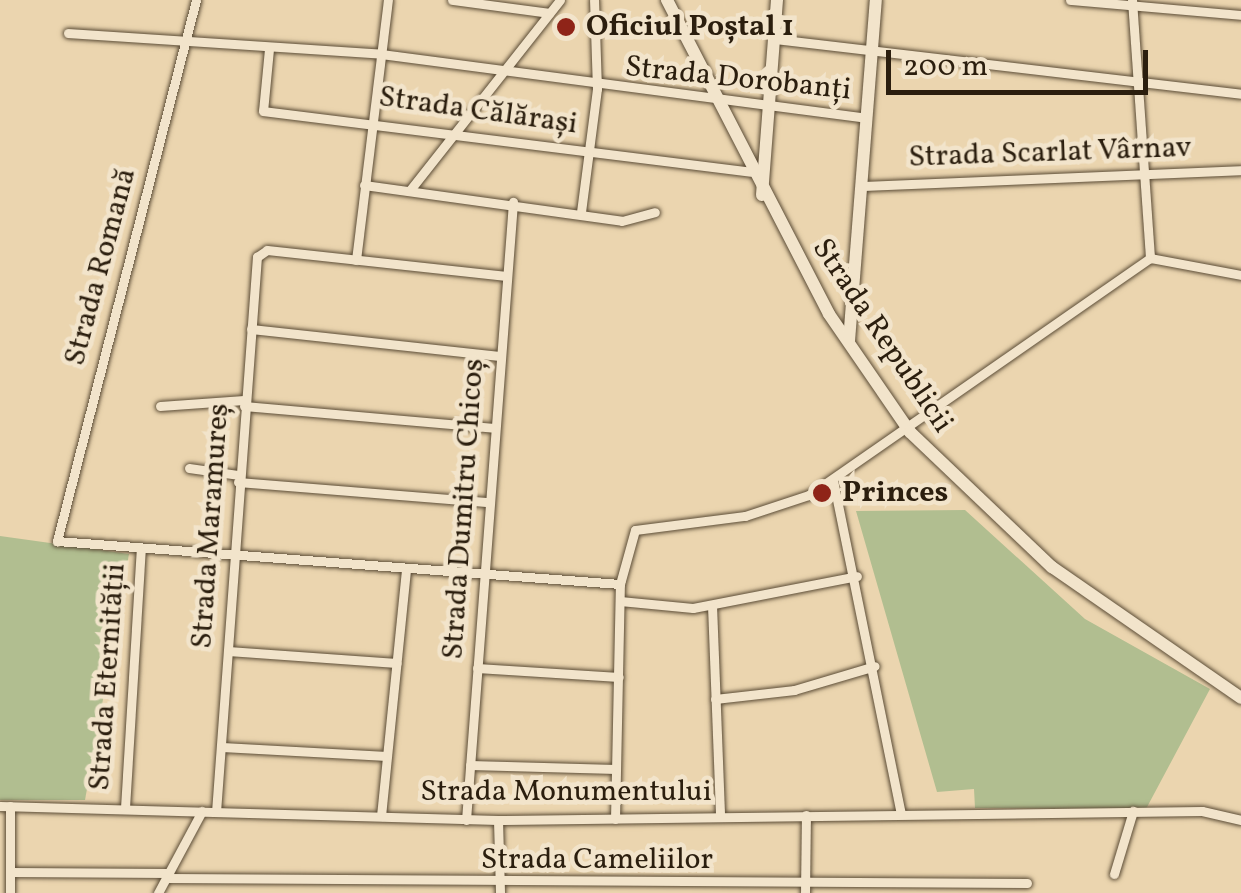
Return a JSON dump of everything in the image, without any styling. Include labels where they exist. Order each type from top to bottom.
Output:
[{"type":"main road","name":"Strada Republicii","points":[[667,0],[762,195],[849,343],[910,432],[1039,556],[1241,698]]},
{"type":"main road","points":[[762,195],[773,110],[777,0]]},
{"type":"main road","points":[[849,343],[876,0]]},
{"type":"street","name":"Strada Romană","points":[[141,550],[61,546],[56,533],[196,0]]},
{"type":"street","points":[[388,0],[356,260],[507,276]]},
{"type":"street","points":[[452,0],[549,13]]},
{"type":"street","points":[[410,190],[560,0]]},
{"type":"street","points":[[582,212],[597,89],[594,0]]},
{"type":"street","points":[[1070,0],[1241,16]]},
{"type":"street","points":[[1132,3],[1150,258]]},
{"type":"street","name":"Strada Dorobanți","points":[[68,34],[185,45],[381,54],[498,75],[718,105],[866,118]]},
{"type":"street","points":[[775,39],[1138,86],[1241,94]]},
{"type":"street","name":"Strada Călărași","points":[[269,49],[263,111],[373,121],[750,172]]},
{"type":"street","name":"Strada Scarlat Vârnav","points":[[862,186],[1241,170]]},
{"type":"street","points":[[364,185],[513,202],[622,221],[655,212]]},
{"type":"street","name":"Strada Dumitru Chicoș","points":[[466,820],[513,202]]},
{"type":"street","name":"Strada Maramureș","points":[[216,812],[256,262],[267,250],[356,260]]},
{"type":"street","points":[[615,819],[620,584],[635,530],[745,516],[834,480],[910,432],[1150,258],[1241,275]]},
{"type":"street","points":[[251,329],[500,356]]},
{"type":"street","points":[[160,406],[244,403],[494,428]]},
{"type":"street","points":[[189,468],[238,478],[489,502]]},
{"type":"street","points":[[834,480],[857,576],[901,813]]},
{"type":"street","points":[[141,550],[620,584]]},
{"type":"street","name":"Strada Eternității","points":[[125,808],[141,550]]},
{"type":"street","points":[[380,816],[406,568]]},
{"type":"street","points":[[620,601],[712,605],[857,576]]},
{"type":"street","points":[[712,605],[720,817]]},
{"type":"street","points":[[228,650],[397,663]]},
{"type":"street","points":[[714,699],[794,690],[875,666]]},
{"type":"street","points":[[477,668],[619,677]]},
{"type":"street","points":[[222,747],[387,756]]},
{"type":"street","points":[[470,765],[616,768]]},
{"type":"street","points":[[5,806],[10,893]]},
{"type":"street","name":"Strada Monumentului","points":[[5,806],[466,820],[1133,812],[1241,820]]},
{"type":"street","points":[[158,893],[202,811]]},
{"type":"street","points":[[1114,874],[1133,812]]},
{"type":"street","points":[[805,888],[806,815]]},
{"type":"street","points":[[498,820],[500,890]]},
{"type":"street","name":"Strada Cameliilor","points":[[10,872],[500,890],[1027,883]]},
{"type":"green space","points":[[965,510],[1085,619],[1210,689],[1146,809],[975,808],[974,789],[937,792],[856,511]]},
{"type":"green space","points":[[0,536],[129,554],[85,800],[0,800]]},
{"type":"place","name":"Oficiul Poștal 1","points":[[566,27]]},
{"type":"place","name":"Princes","points":[[822,493]]}]
